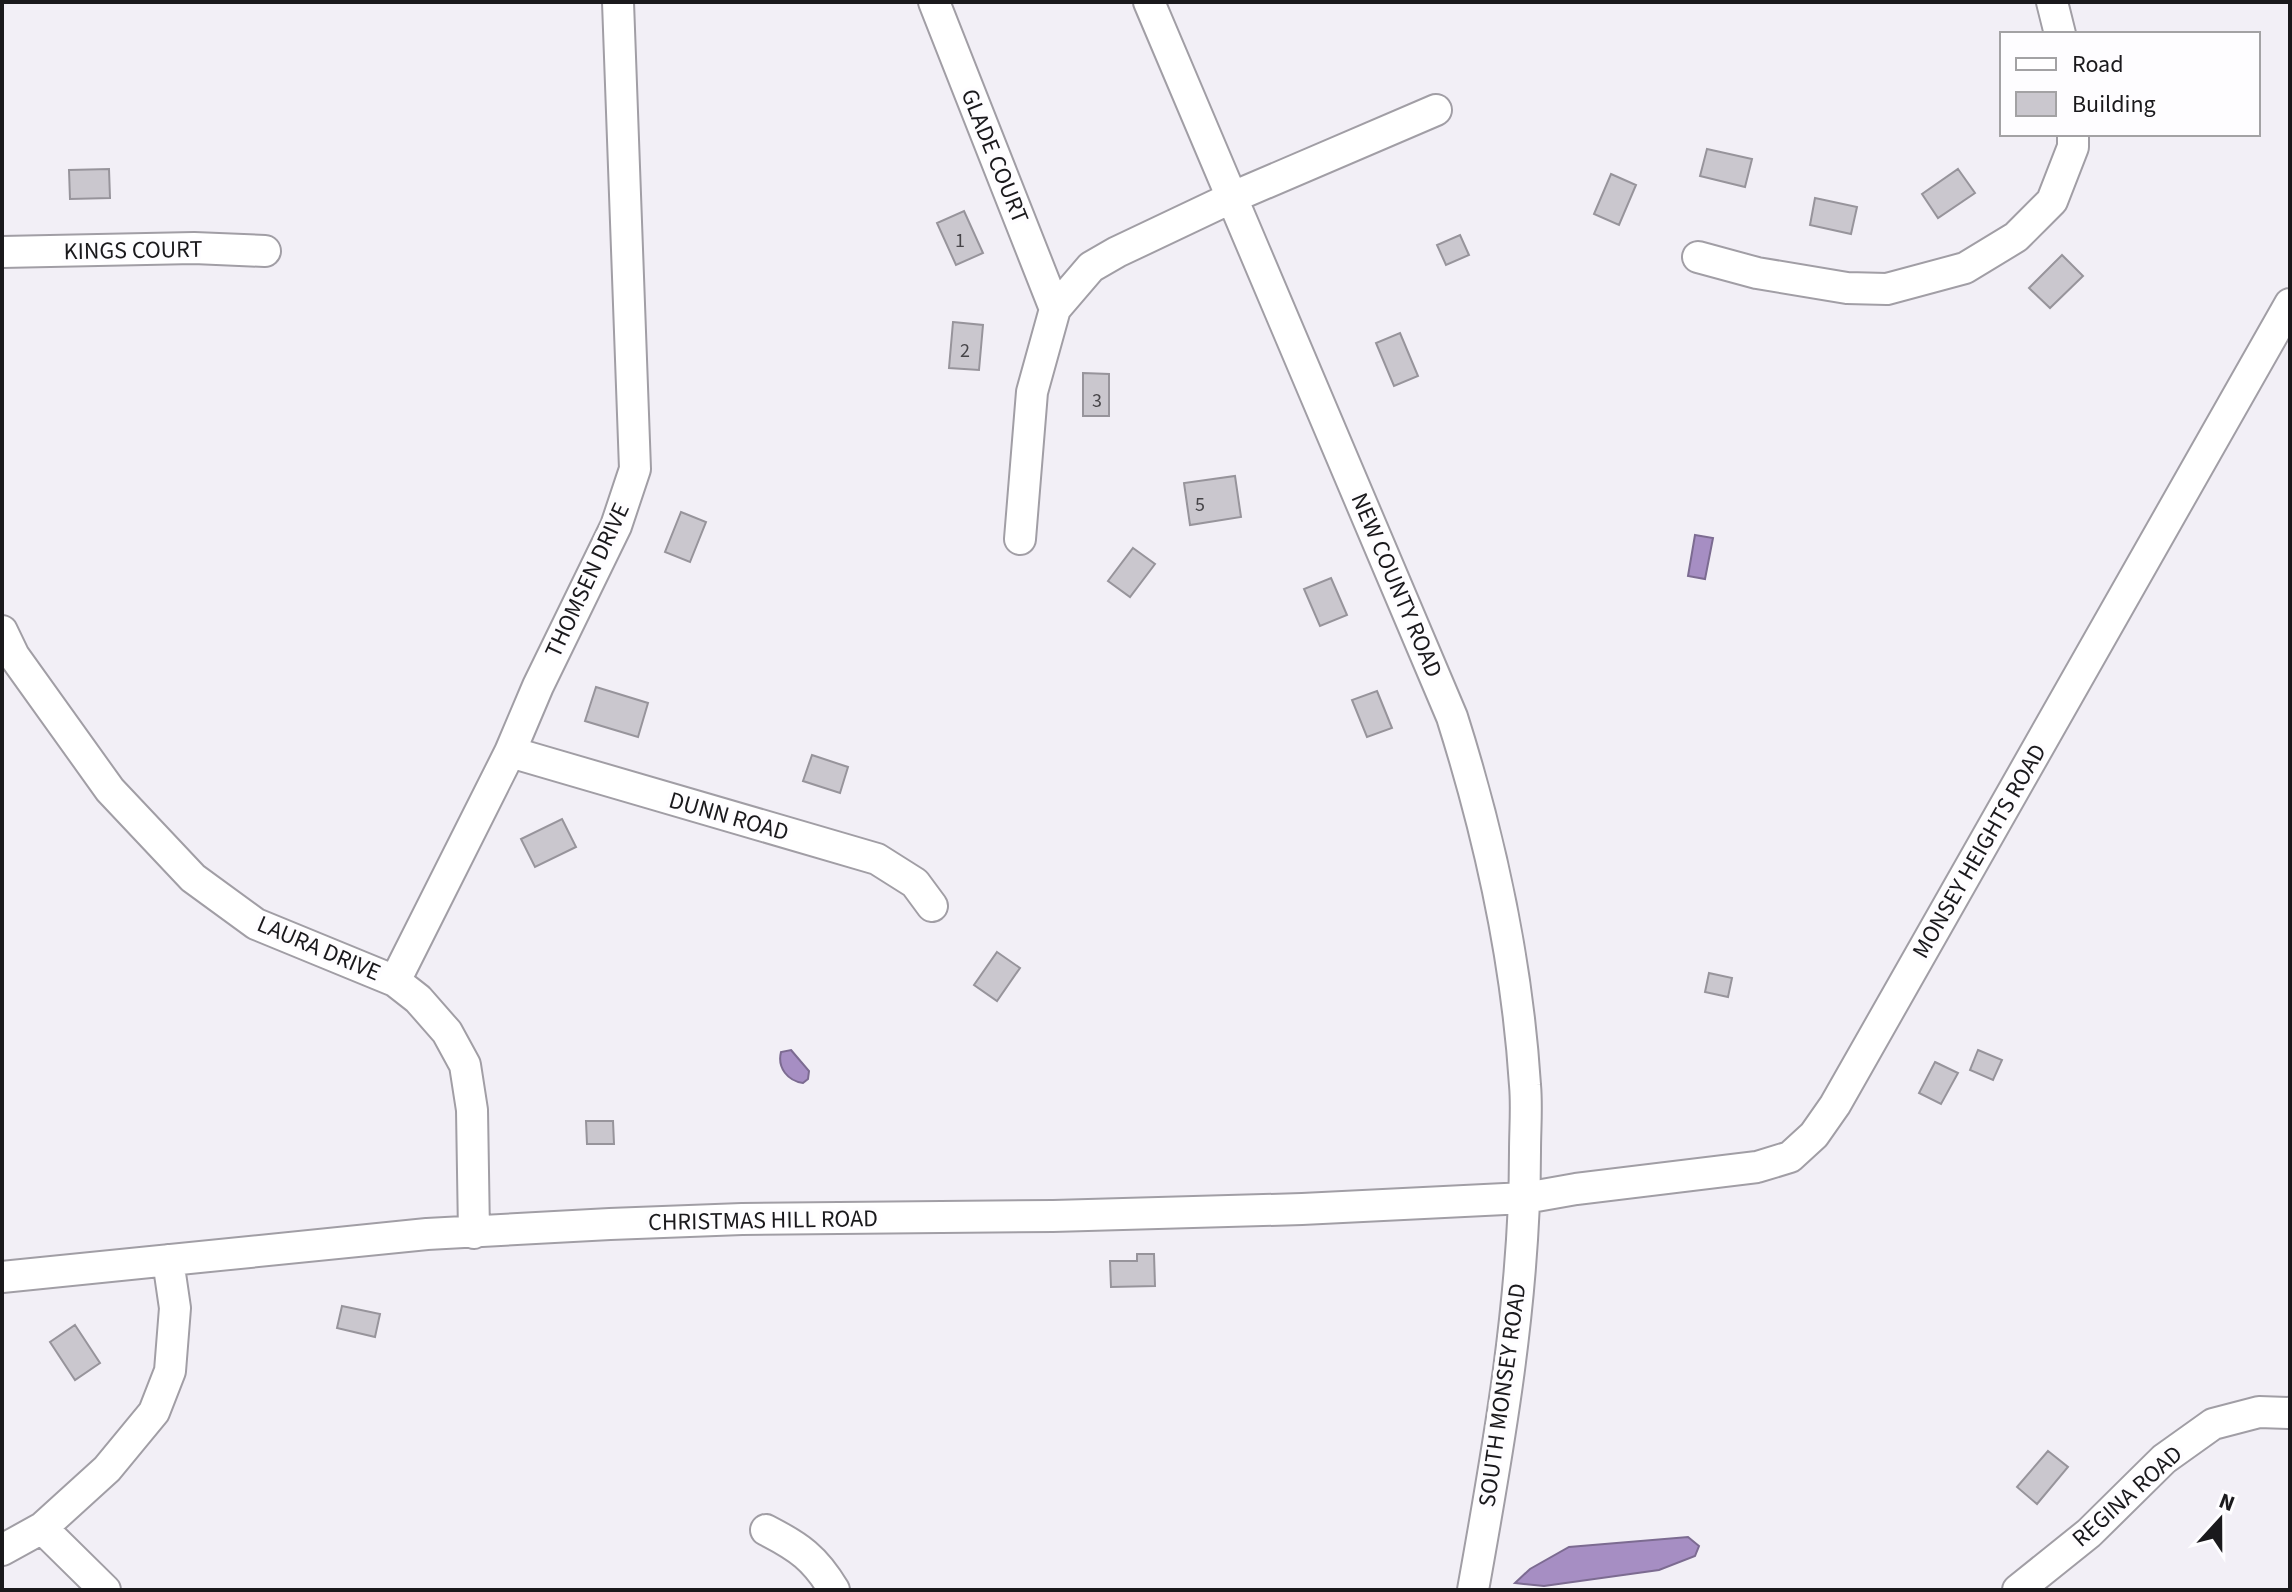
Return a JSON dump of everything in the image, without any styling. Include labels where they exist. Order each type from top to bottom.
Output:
[{"type":"street","name":"THOMSEN DRIVE","points":[[395,981],[510,752],[538,686],[616,526],[635,469],[618,2]]},
{"type":"street","name":"GLADE COURT","points":[[934,2],[1055,309]]},
{"type":"street","name":"NEW COUNTY ROAD","points":[[1149,2],[1452,717],[1478,801],[1499,887],[1515,985],[1526,1087],[1525,1198]]},
{"type":"street","points":[[2052,2],[2060,32]]},
{"type":"street","points":[[1020,539],[1032,392],[1055,309],[1091,267],[1233,197],[1436,110]]},
{"type":"street","points":[[1698,257],[1757,273],[1847,288],[1887,289],[1965,268],[2016,237],[2052,201],[2073,147],[2073,136]]},
{"type":"street","name":"KINGS COURT","points":[[2,252],[194,248],[265,251]]},
{"type":"street","name":"MONSEY HEIGHTS ROAD","points":[[1525,1198],[1757,1167],[1790,1157],[1814,1135],[1835,1105],[2290,304]]},
{"type":"street","name":"LAURA DRIVE","points":[[2,631],[14,656],[110,790],[193,878],[256,924],[395,981],[418,999],[447,1032],[465,1065],[472,1110],[474,1233]]},
{"type":"street","name":"DUNN ROAD","points":[[510,752],[877,859],[915,883],[932,906]]},
{"type":"street","name":"CHRISTMAS HILL ROAD","points":[[2,1277],[427,1234],[742,1219],[1068,1215],[1525,1198]]},
{"type":"street","name":"SOUTH MONSEY ROAD","points":[[1473,1590],[1506,1386],[1525,1198]]},
{"type":"street","points":[[2,1550],[42,1528],[107,1469],[154,1412],[170,1371],[175,1308],[168,1260]]},
{"type":"street","name":"REGINA ROAD","points":[[2018,1590],[2089,1533],[2164,1459],[2213,1424],[2259,1412],[2290,1413]]},
{"type":"street","points":[[42,1528],[105,1590]]},
{"type":"street","points":[[766,1530],[796,1545],[820,1565],[834,1590]]},
{"type":"shaded area","points":[[1695,535],[1713,538],[1705,579],[1688,576]]},
{"type":"shaded area","points":[[791,1050],[809,1071],[808,1079],[803,1083],[793,1080],[782,1068],[781,1052]]},
{"type":"shaded area","points":[[1688,1537],[1699,1546],[1695,1556],[1659,1570],[1544,1586],[1515,1583],[1530,1569],[1569,1547]]},
{"type":"building","points":[[1707,149],[1752,159],[1745,187],[1700,176]]},
{"type":"building","points":[[109,169],[110,198],[70,199],[69,170]]},
{"type":"building","points":[[1958,169],[1975,193],[1938,218],[1922,194]]},
{"type":"building","points":[[1611,174],[1636,185],[1619,225],[1594,214]]},
{"type":"building","points":[[1815,198],[1857,207],[1851,234],[1810,225]]},
{"type":"building","points":[[964,211],[983,253],[956,265],[937,223]]},
{"type":"building","points":[[1460,235],[1469,255],[1446,265],[1437,245]]},
{"type":"building","points":[[2062,255],[2083,276],[2050,308],[2029,288]]},
{"type":"building","points":[[953,322],[983,325],[979,370],[949,368]]},
{"type":"building","points":[[1400,333],[1418,376],[1394,386],[1376,343]]},
{"type":"building","points":[[1083,373],[1109,374],[1109,416],[1083,416]]},
{"type":"building","points":[[1235,476],[1241,517],[1190,525],[1184,483]]},
{"type":"building","points":[[681,512],[706,522],[690,562],[665,552]]},
{"type":"building","points":[[1133,548],[1155,564],[1130,597],[1108,581]]},
{"type":"building","points":[[1331,578],[1347,615],[1320,626],[1304,589]]},
{"type":"building","points":[[596,687],[648,703],[638,737],[585,721]]},
{"type":"building","points":[[1377,691],[1392,728],[1367,737],[1352,700]]},
{"type":"building","points":[[812,755],[848,767],[840,793],[803,781]]},
{"type":"building","points":[[562,819],[576,847],[535,867],[521,839]]},
{"type":"building","points":[[997,952],[1020,968],[997,1001],[974,985]]},
{"type":"building","points":[[1709,973],[1732,978],[1728,997],[1705,992]]},
{"type":"building","points":[[1978,1050],[2002,1060],[1993,1080],[1970,1070]]},
{"type":"building","points":[[1935,1062],[1958,1073],[1941,1104],[1919,1093]]},
{"type":"building","points":[[586,1121],[613,1121],[614,1144],[587,1144]]},
{"type":"building","points":[[1137,1254],[1154,1254],[1155,1286],[1111,1287],[1110,1261],[1137,1261]]},
{"type":"building","points":[[342,1306],[380,1314],[375,1337],[337,1328]]},
{"type":"building","points":[[75,1325],[100,1363],[75,1380],[50,1342]]},
{"type":"building","points":[[2048,1451],[2068,1467],[2037,1504],[2017,1487]]}]
